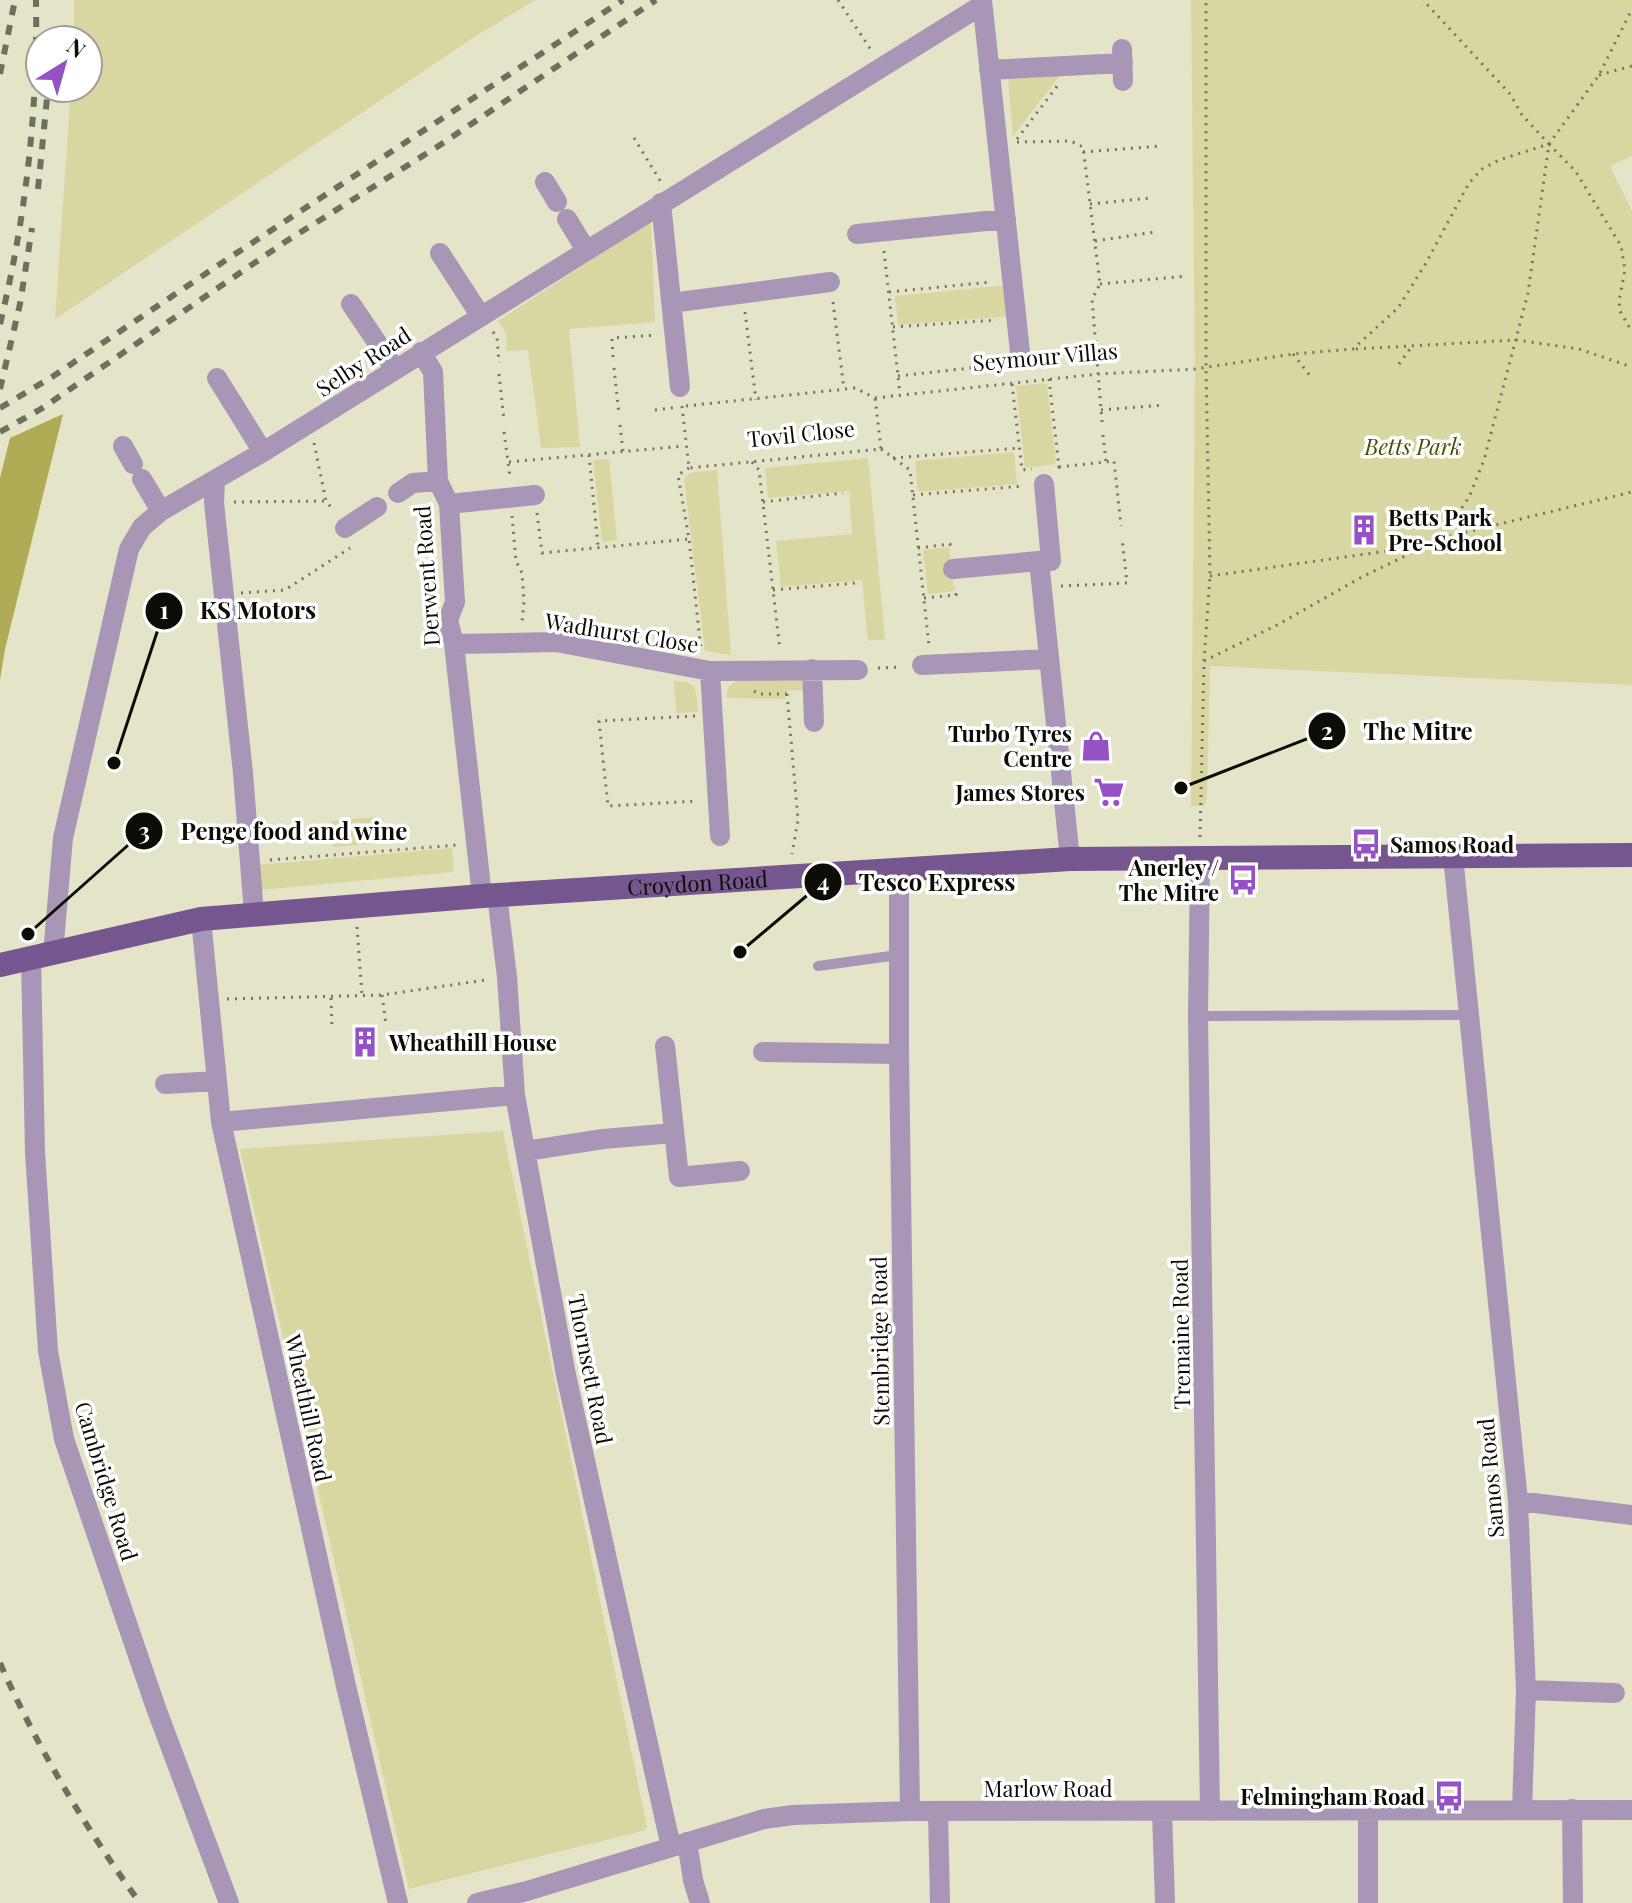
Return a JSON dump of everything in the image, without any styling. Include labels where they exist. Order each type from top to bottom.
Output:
[{"type":"main road","name":"Croydon Road","points":[[0,965],[201,919],[490,895],[1070,859],[1632,855]]},
{"type":"street","name":"Selby Road","points":[[42,956],[63,838],[129,549],[142,527],[161,511],[214,492],[263,452],[982,2]]},
{"type":"street","name":"Seymour Villas","points":[[982,2],[1017,318],[1013,358]]},
{"type":"street","points":[[989,70],[1123,64]]},
{"type":"street","points":[[545,182],[586,250]]},
{"type":"street","points":[[666,200],[671,303],[681,397]]},
{"type":"street","points":[[857,234],[1006,219]]},
{"type":"street","points":[[440,253],[480,315]]},
{"type":"street","points":[[671,303],[830,282]]},
{"type":"street","points":[[351,304],[395,369]]},
{"type":"street","name":"Derwent Road","points":[[421,352],[433,372],[438,481],[449,504],[455,602],[448,620],[454,644],[476,843],[490,895]]},
{"type":"street","points":[[217,378],[263,452]]},
{"type":"street","points":[[123,446],[161,511]]},
{"type":"street","points":[[953,569],[1051,561],[1046,474]]},
{"type":"street","points":[[398,493],[413,483],[438,481]]},
{"type":"street","points":[[214,492],[254,914]]},
{"type":"street","points":[[449,504],[535,495]]},
{"type":"street","points":[[345,528],[377,507]]},
{"type":"street","points":[[1039,561],[1070,859]]},
{"type":"street","name":"Wadhurst Close","points":[[454,644],[556,642],[706,670],[858,670]]},
{"type":"street","points":[[926,665],[1049,659]]},
{"type":"street","points":[[812,669],[814,722]]},
{"type":"street","points":[[706,670],[713,715],[720,836]]},
{"type":"street","name":"Samos Road","points":[[1453,856],[1518,1501],[1526,1690],[1522,1810]]},
{"type":"street","name":"Tremaine Road","points":[[1200,857],[1198,1016],[1210,1811]]},
{"type":"street","name":"Stembridge Road","points":[[899,870],[910,1811]]},
{"type":"street","name":"Thornsett Road","points":[[490,895],[507,977],[515,1095],[566,1375],[679,1845],[700,1903]]},
{"type":"street","name":"Wheathill Road","points":[[201,919],[221,1122],[346,1686],[398,1903]]},
{"type":"street","name":"Cambridge Road","points":[[42,956],[35,1152],[48,1351],[64,1439],[156,1708],[229,1903]]},
{"type":"street","points":[[665,1046],[679,1177],[740,1171]]},
{"type":"street","points":[[763,1052],[899,1054]]},
{"type":"street","points":[[165,1084],[217,1081]]},
{"type":"street","points":[[221,1122],[515,1095]]},
{"type":"street","points":[[526,1151],[603,1139],[674,1133]]},
{"type":"street","points":[[1518,1501],[1632,1515]]},
{"type":"street","points":[[1526,1690],[1615,1693]]},
{"type":"street","points":[[1572,1809],[1573,1903]]},
{"type":"street","name":"Marlow Road","points":[[477,1903],[527,1891],[764,1819],[793,1815],[910,1811],[1632,1810]]},
{"type":"street","points":[[1162,1811],[1165,1903]]},
{"type":"street","points":[[1368,1811],[1368,1903]]},
{"type":"street","points":[[938,1812],[940,1903]]},
{"type":"lane","points":[[818,966],[898,955]]},
{"type":"lane","points":[[1198,1016],[1470,1015]]},
{"type":"path","points":[[838,0],[882,66]]},
{"type":"path","points":[[1200,857],[1204,661],[1210,576],[1206,366],[1206,0]]},
{"type":"path","points":[[1423,0],[1510,94],[1522,115],[1576,172],[1621,246],[1625,270],[1620,311],[1632,332]]},
{"type":"path","points":[[1442,538],[1469,497],[1484,460],[1528,293],[1549,144],[1599,75],[1632,9]]},
{"type":"path","points":[[1072,66],[1015,142],[1071,141],[1083,147],[1100,284],[1092,299],[1102,422]]},
{"type":"path","points":[[1599,75],[1632,66]]},
{"type":"path","points":[[634,138],[666,200]]},
{"type":"path","points":[[1353,349],[1398,308],[1469,183],[1482,169],[1499,160],[1549,144]]},
{"type":"path","points":[[1083,152],[1161,146]]},
{"type":"path","points":[[1090,204],[1150,198]]},
{"type":"path","points":[[882,231],[900,395]]},
{"type":"path","points":[[1095,241],[1155,232]]},
{"type":"path","points":[[1100,284],[1187,276]]},
{"type":"path","points":[[889,292],[1013,280]]},
{"type":"path","name":"Tovil Close","points":[[830,282],[844,389]]},
{"type":"path","name":"Tovil Close","points":[[742,294],[756,400]]},
{"type":"path","points":[[480,315],[497,337],[499,363]]},
{"type":"path","points":[[893,327],[1017,318]]},
{"type":"path","points":[[613,357],[612,338],[674,333]]},
{"type":"path","name":"Seymour Villas","points":[[875,398],[1098,374],[1195,369],[1293,354],[1516,340],[1579,349],[1632,367]]},
{"type":"path","points":[[1399,364],[1413,345]]},
{"type":"path","points":[[1293,354],[1311,377]]},
{"type":"path","points":[[898,376],[1013,358]]},
{"type":"path","points":[[614,368],[619,414]]},
{"type":"path","points":[[499,374],[504,420]]},
{"type":"path","points":[[1049,379],[1059,467]]},
{"type":"path","points":[[1012,383],[1022,470],[1046,474]]},
{"type":"path","name":"Tovil Close","points":[[655,410],[681,397],[756,400],[855,388],[875,398],[881,449],[689,468]]},
{"type":"path","points":[[681,397],[689,468],[678,475],[706,670]]},
{"type":"path","points":[[1101,410],[1164,405]]},
{"type":"path","points":[[225,594],[285,590],[356,544],[326,501],[309,423]]},
{"type":"path","points":[[620,425],[623,452]]},
{"type":"path","points":[[504,432],[516,561],[522,573],[521,643]]},
{"type":"path","points":[[1103,435],[1106,462]]},
{"type":"path","points":[[509,462],[686,446]]},
{"type":"path","points":[[893,458],[1020,448]]},
{"type":"path","points":[[858,670],[926,665],[910,470],[881,449]]},
{"type":"path","points":[[589,455],[598,547]]},
{"type":"path","points":[[913,495],[1046,474],[1059,467],[1114,461],[1121,526]]},
{"type":"path","points":[[752,462],[759,470],[783,670]]},
{"type":"path","points":[[214,492],[326,501]]},
{"type":"path","points":[[1204,661],[1442,538],[1632,492]]},
{"type":"path","points":[[763,502],[843,493]]},
{"type":"path","points":[[535,495],[542,553],[689,539]]},
{"type":"path","points":[[1041,587],[1127,583],[1122,538]]},
{"type":"path","points":[[1210,576],[1427,545]]},
{"type":"path","points":[[773,590],[856,583]]},
{"type":"path","points":[[787,694],[798,820],[787,877]]},
{"type":"path","points":[[713,715],[599,721],[608,806],[718,799]]},
{"type":"path","points":[[250,862],[476,843]]},
{"type":"path","points":[[356,906],[362,995]]},
{"type":"path","points":[[207,999],[382,995],[507,977]]},
{"type":"path","points":[[382,995],[386,1024]]},
{"type":"path","points":[[331,998],[332,1028]]},
{"type":"green space","points":[[74,0],[535,0],[473,38],[55,319],[70,104],[104,104],[104,24],[74,24]]},
{"type":"green space","name":"Betts Park","points":[[1191,0],[1632,0],[1632,156],[1610,166],[1632,211],[1632,685],[1210,666],[1207,797],[1205,806],[1191,806],[1195,369]]},
{"type":"green space","points":[[1062,73],[1013,136],[1008,78]]},
{"type":"green space","points":[[651,221],[655,322],[569,329],[580,447],[541,448],[528,350],[507,351],[506,333],[498,321]]},
{"type":"green space","points":[[1008,285],[1011,316],[898,325],[895,296]]},
{"type":"green space","points":[[1047,383],[1056,464],[1025,468],[1016,386]]},
{"type":"green space","points":[[1014,452],[1017,484],[918,492],[915,461]]},
{"type":"green space","points":[[868,458],[885,639],[868,641],[862,580],[781,587],[776,541],[852,534],[849,491],[768,498],[765,468]]},
{"type":"green space","points":[[609,459],[617,540],[602,542],[593,460]]},
{"type":"green space","points":[[717,470],[731,655],[705,651],[684,479],[690,473]]},
{"type":"green space","points":[[949,547],[954,591],[928,594],[923,550]]},
{"type":"green space","points":[[802,675],[807,691],[787,690],[785,699],[727,698],[727,689],[738,679]]},
{"type":"green space","points":[[674,681],[692,685],[698,712],[676,713]]},
{"type":"green space","points":[[377,817],[379,843],[333,847],[331,821]]},
{"type":"green space","points":[[452,848],[454,872],[260,890],[258,865]]},
{"type":"green space","points":[[503,1131],[647,1827],[646,1830],[409,1889],[240,1149]]},
{"type":"shaded area","points":[[63,414],[0,680],[0,478],[10,438]]},
{"type":"railway","points":[[0,74],[15,0]]},
{"type":"railway","points":[[0,324],[17,244],[28,163],[35,82],[36,0]]},
{"type":"railway","points":[[0,408],[52,377],[623,0]]},
{"type":"railway","points":[[0,432],[41,409],[285,242],[437,147],[656,0]]},
{"type":"railway","points":[[38,189],[46,104]]},
{"type":"railway","points":[[0,389],[20,304],[32,228]]},
{"type":"railway","points":[[0,1663],[64,1787],[140,1903]]},
{"type":"place","name":"Betts Park Pre-School","points":[[1364,530]]},
{"type":"place","name":"Turbo Tyres Centre","points":[[1096,746]]},
{"type":"place","name":"KS Motors","points":[[114,763]]},
{"type":"place","name":"The Mitre","points":[[1181,788]]},
{"type":"place","name":"James Stores","points":[[1109,792]]},
{"type":"place","name":"Samos Road","points":[[1366,844]]},
{"type":"place","name":"Anerley / The Mitre","points":[[1243,880]]},
{"type":"place","name":"Penge food and wine","points":[[28,934]]},
{"type":"place","name":"Tesco Express","points":[[740,952]]},
{"type":"place","name":"Wheathill House","points":[[365,1042]]},
{"type":"place","name":"Felmingham Road","points":[[1449,1796]]}]
